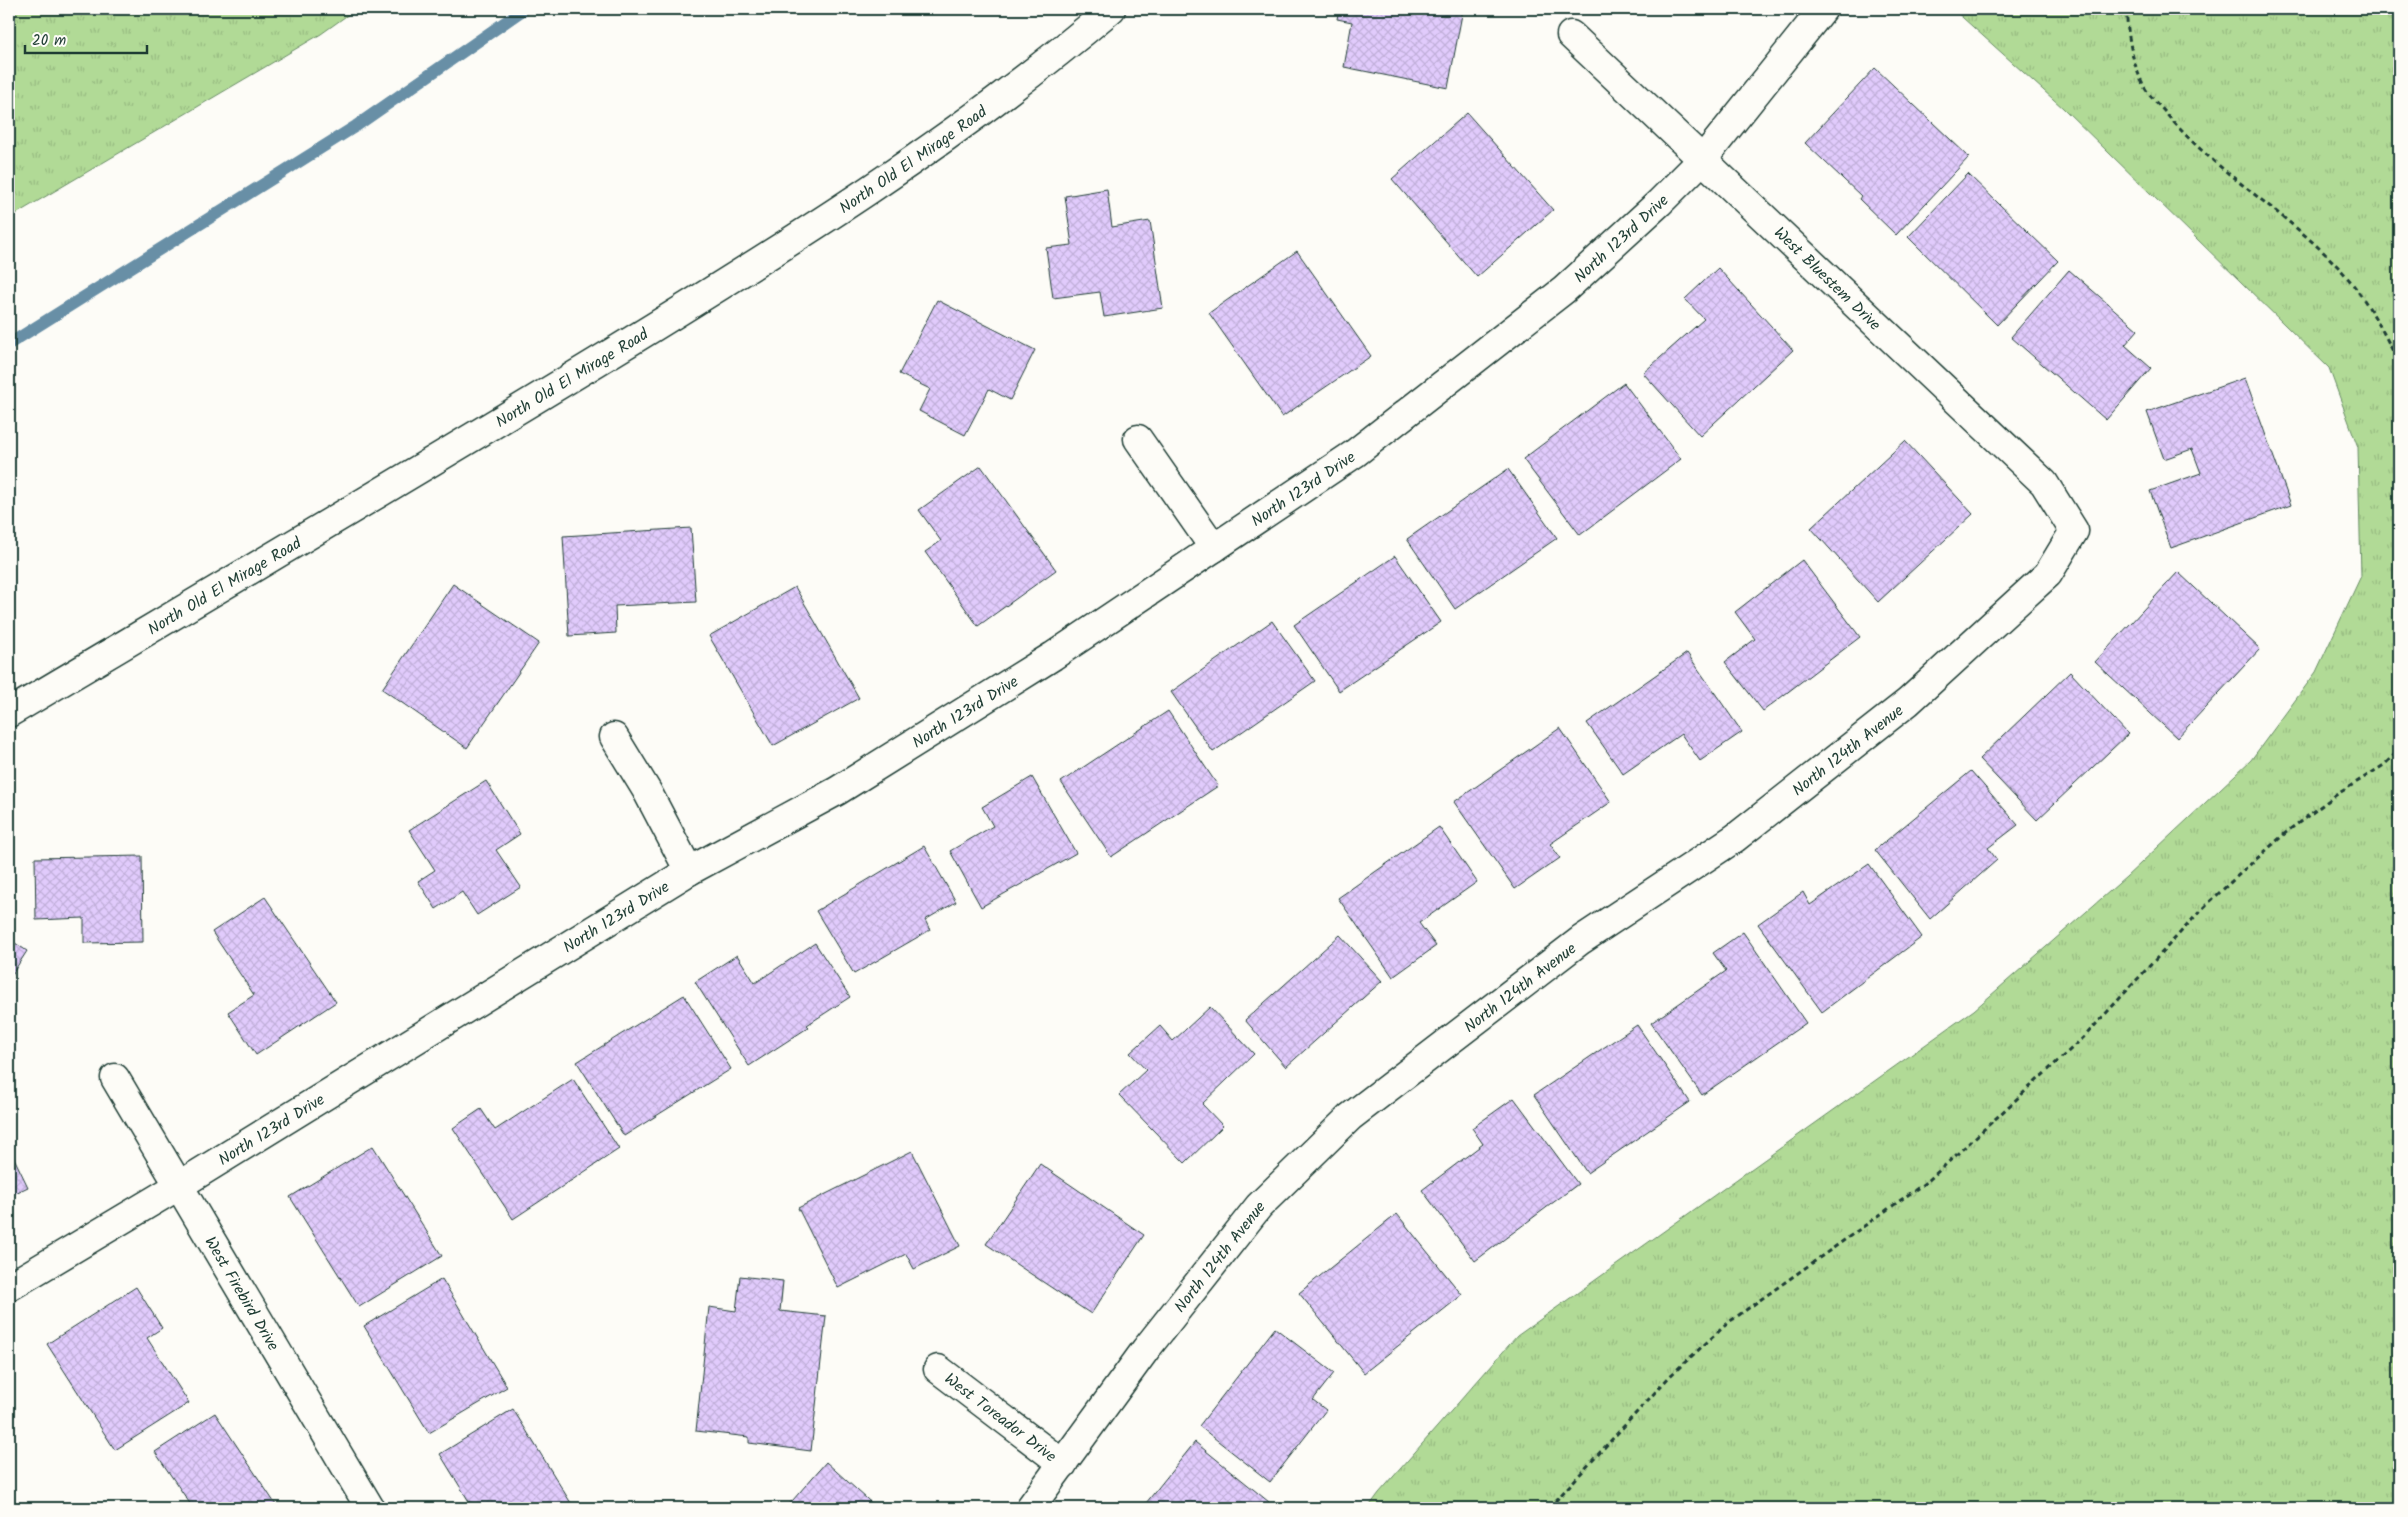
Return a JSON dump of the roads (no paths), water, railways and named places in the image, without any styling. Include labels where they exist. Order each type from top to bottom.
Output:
[{"type":"street","name":"North Old El Mirage Road","points":[[9,712],[516,411],[786,246],[878,185],[1067,47],[1111,9]]},
{"type":"street","name":"North 123rd Drive","points":[[9,1287],[180,1185],[689,871],[838,791],[1053,656],[1354,454],[1564,290],[1659,203],[1704,159],[1823,9]]},
{"type":"street","name":"West Bluestem Drive","points":[[1571,35],[1704,159],[2044,484],[2074,531]]},
{"type":"street","points":[[1138,438],[1214,548]]},
{"type":"street","name":"North 124th Avenue","points":[[1030,1508],[1146,1349],[1259,1206],[1350,1117],[1581,940],[1735,838],[1908,702],[2048,574],[2074,531]]},
{"type":"street","points":[[614,737],[648,791],[689,871]]},
{"type":"street","name":"West Firebird Drive","points":[[114,1078],[180,1185],[370,1508]]},
{"type":"street","name":"West Toreador Drive","points":[[938,1369],[1063,1464]]},
{"type":"waterway","points":[[9,344],[356,126],[524,9]]}]
